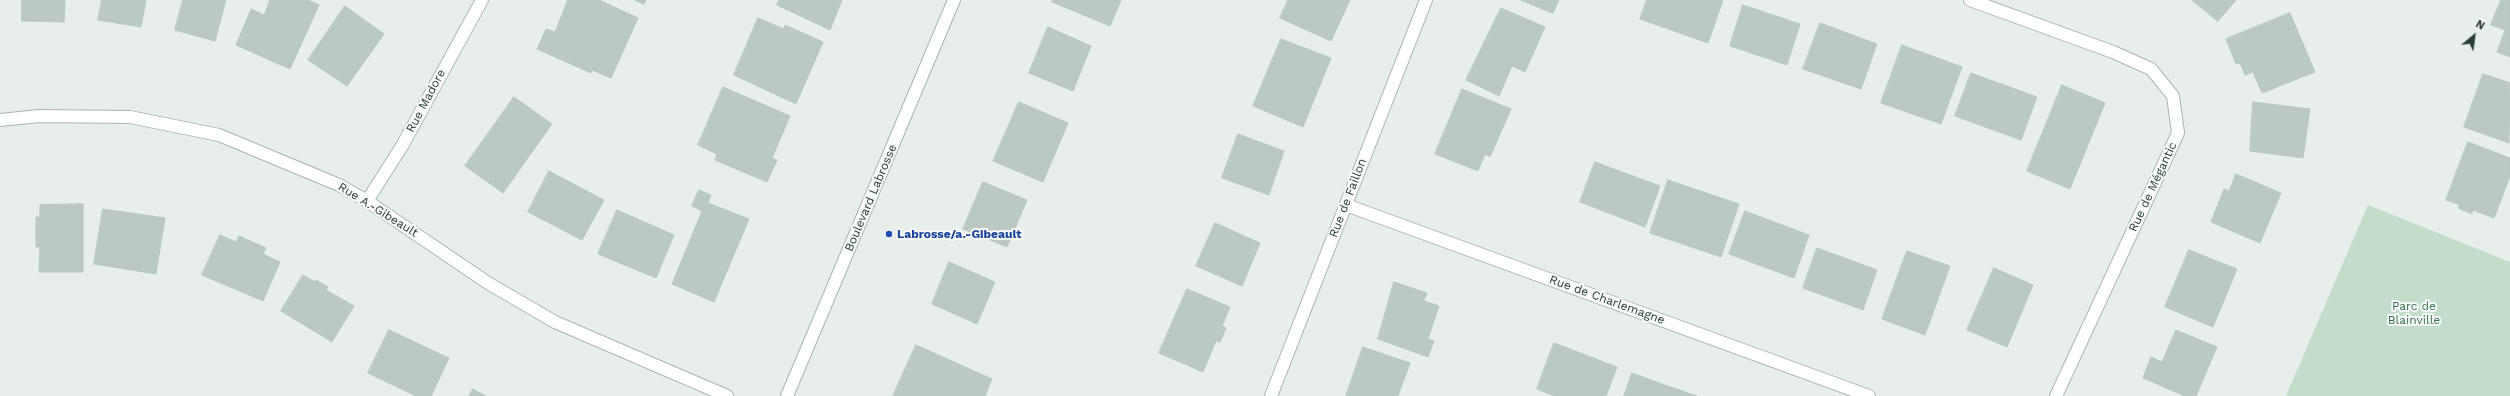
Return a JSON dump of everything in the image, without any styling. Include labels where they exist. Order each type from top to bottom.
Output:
[{"type":"street","name":"Rue Madore","points":[[367,201],[402,146],[482,0]]},
{"type":"street","name":"Boulevard Labrosse","points":[[787,396],[954,0]]},
{"type":"street","name":"Rue de Faillon","points":[[1272,396],[1426,0]]},
{"type":"street","name":"Rue de Mégantic","points":[[1970,0],[2113,52],[2151,69],[2173,96],[2178,133],[2056,396]]},
{"type":"street","name":"Rue A.-Gibeault","points":[[0,120],[39,116],[130,117],[218,135],[339,185],[367,201],[488,283],[555,322],[727,396]]},
{"type":"street","name":"Rue de Charlemagne","points":[[1346,205],[1869,396]]},
{"type":"green space","name":"Parc de Blainville","points":[[2368,205],[2510,262],[2510,396],[2286,396]]},
{"type":"building","points":[[22,0],[65,0],[64,22],[22,21]]},
{"type":"building","points":[[102,0],[146,0],[141,27],[98,20]]},
{"type":"building","points":[[183,0],[226,0],[215,41],[175,30]]},
{"type":"building","points":[[270,0],[308,0],[319,5],[290,69],[236,45],[251,9],[264,15]]},
{"type":"building","points":[[568,0],[599,0],[638,18],[611,78],[592,70],[591,73],[537,49],[546,29],[555,32]]},
{"type":"building","points":[[635,0],[646,0],[644,4]]},
{"type":"building","points":[[779,0],[842,0],[830,30],[777,5]]},
{"type":"building","points":[[1053,0],[1121,0],[1110,26],[1052,2]]},
{"type":"building","points":[[1288,0],[1350,0],[1331,41],[1280,18]]},
{"type":"building","points":[[1521,0],[1559,0],[1553,13]]},
{"type":"building","points":[[1647,0],[1723,0],[1708,43],[1640,19]]},
{"type":"building","points":[[2192,0],[2236,0],[2218,21]]},
{"type":"building","points":[[2501,0],[2510,0],[2510,57],[2497,52],[2505,30],[2491,25]]},
{"type":"building","points":[[1743,5],[1800,24],[1787,65],[1730,46]]},
{"type":"building","points":[[345,6],[384,34],[347,86],[308,60]]},
{"type":"building","points":[[1501,8],[1545,27],[1525,72],[1512,66],[1499,96],[1466,80]]},
{"type":"building","points":[[2290,13],[2315,72],[2262,93],[2253,72],[2245,75],[2240,63],[2236,64],[2226,39]]},
{"type":"building","points":[[758,18],[784,29],[785,25],[823,42],[796,104],[734,75]]},
{"type":"building","points":[[1820,23],[1877,44],[1861,89],[1803,69]]},
{"type":"building","points":[[1048,27],[1091,46],[1073,91],[1029,73]]},
{"type":"building","points":[[1281,39],[1331,58],[1303,127],[1253,106]]},
{"type":"building","points":[[1902,45],[1962,67],[1941,124],[1881,103]]},
{"type":"building","points":[[1971,73],[2037,97],[2021,140],[1955,116]]},
{"type":"building","points":[[2483,74],[2510,83],[2509,143],[2464,127]]},
{"type":"building","points":[[2062,85],[2105,103],[2070,189],[2027,171]]},
{"type":"building","points":[[723,87],[790,116],[772,158],[777,160],[767,182],[715,160],[717,154],[698,145]]},
{"type":"building","points":[[1462,89],[1511,109],[1490,157],[1485,154],[1478,171],[1435,154]]},
{"type":"building","points":[[514,97],[552,124],[503,193],[465,166]]},
{"type":"building","points":[[1019,102],[1068,123],[1043,182],[993,161]]},
{"type":"building","points":[[2253,102],[2310,109],[2303,158],[2250,151]]},
{"type":"building","points":[[1238,134],[1284,151],[1269,195],[1222,178]]},
{"type":"building","points":[[2468,142],[2510,158],[2510,176],[2494,218],[2473,210],[2472,214],[2458,208],[2460,205],[2446,200]]},
{"type":"building","points":[[1595,162],[1660,186],[1645,227],[1580,202]]},
{"type":"building","points":[[549,171],[604,200],[582,240],[528,212]]},
{"type":"building","points":[[2236,174],[2281,193],[2260,243],[2211,222],[2224,189],[2229,191]]},
{"type":"building","points":[[1668,180],[1739,204],[1721,257],[1650,233]]},
{"type":"building","points":[[983,182],[1027,200],[1007,247],[963,229]]},
{"type":"building","points":[[699,190],[711,195],[708,203],[749,219],[714,302],[672,284],[702,211],[692,206]]},
{"type":"building","points":[[83,204],[83,272],[39,272],[40,247],[36,247],[36,217],[40,217],[40,205]]},
{"type":"building","points":[[103,209],[165,218],[156,274],[94,264]]},
{"type":"building","points":[[617,210],[674,235],[656,278],[598,254]]},
{"type":"building","points":[[1745,211],[1809,235],[1794,278],[1729,254]]},
{"type":"building","points":[[1215,223],[1260,243],[1242,286],[1196,266]]},
{"type":"building","points":[[220,235],[236,242],[239,236],[266,248],[263,254],[280,262],[263,301],[202,275]]},
{"type":"building","points":[[1817,248],[1877,270],[1863,310],[1803,288]]},
{"type":"building","points":[[2189,250],[2237,269],[2213,327],[2165,307]]},
{"type":"building","points":[[1907,251],[1950,266],[1925,335],[1882,319]]},
{"type":"building","points":[[949,262],[995,282],[977,324],[932,304]]},
{"type":"building","points":[[1994,268],[2033,285],[2007,347],[1967,330]]},
{"type":"building","points":[[303,275],[328,287],[326,290],[354,306],[332,342],[281,311]]},
{"type":"building","points":[[1394,282],[1427,293],[1424,301],[1439,306],[1428,339],[1434,341],[1428,357],[1378,339]]},
{"type":"building","points":[[1187,289],[1230,307],[1222,326],[1226,328],[1220,342],[1216,341],[1203,372],[1159,353]]},
{"type":"building","points":[[389,330],[449,358],[431,396],[416,396],[368,373]]},
{"type":"building","points":[[2176,330],[2217,347],[2196,396],[2185,396],[2143,378],[2151,357],[2162,362]]},
{"type":"building","points":[[1554,343],[1617,367],[1606,396],[1554,396],[1537,389]]},
{"type":"building","points":[[916,345],[992,379],[985,396],[893,396]]},
{"type":"building","points":[[1363,347],[1410,363],[1398,396],[1346,396]]},
{"type":"building","points":[[1632,373],[1662,384],[1697,396],[1624,396]]},
{"type":"building","points":[[473,389],[486,396],[469,396]]},
{"type":"place","name":"Labrosse/a.-Gibeault","points":[[889,234]]}]
